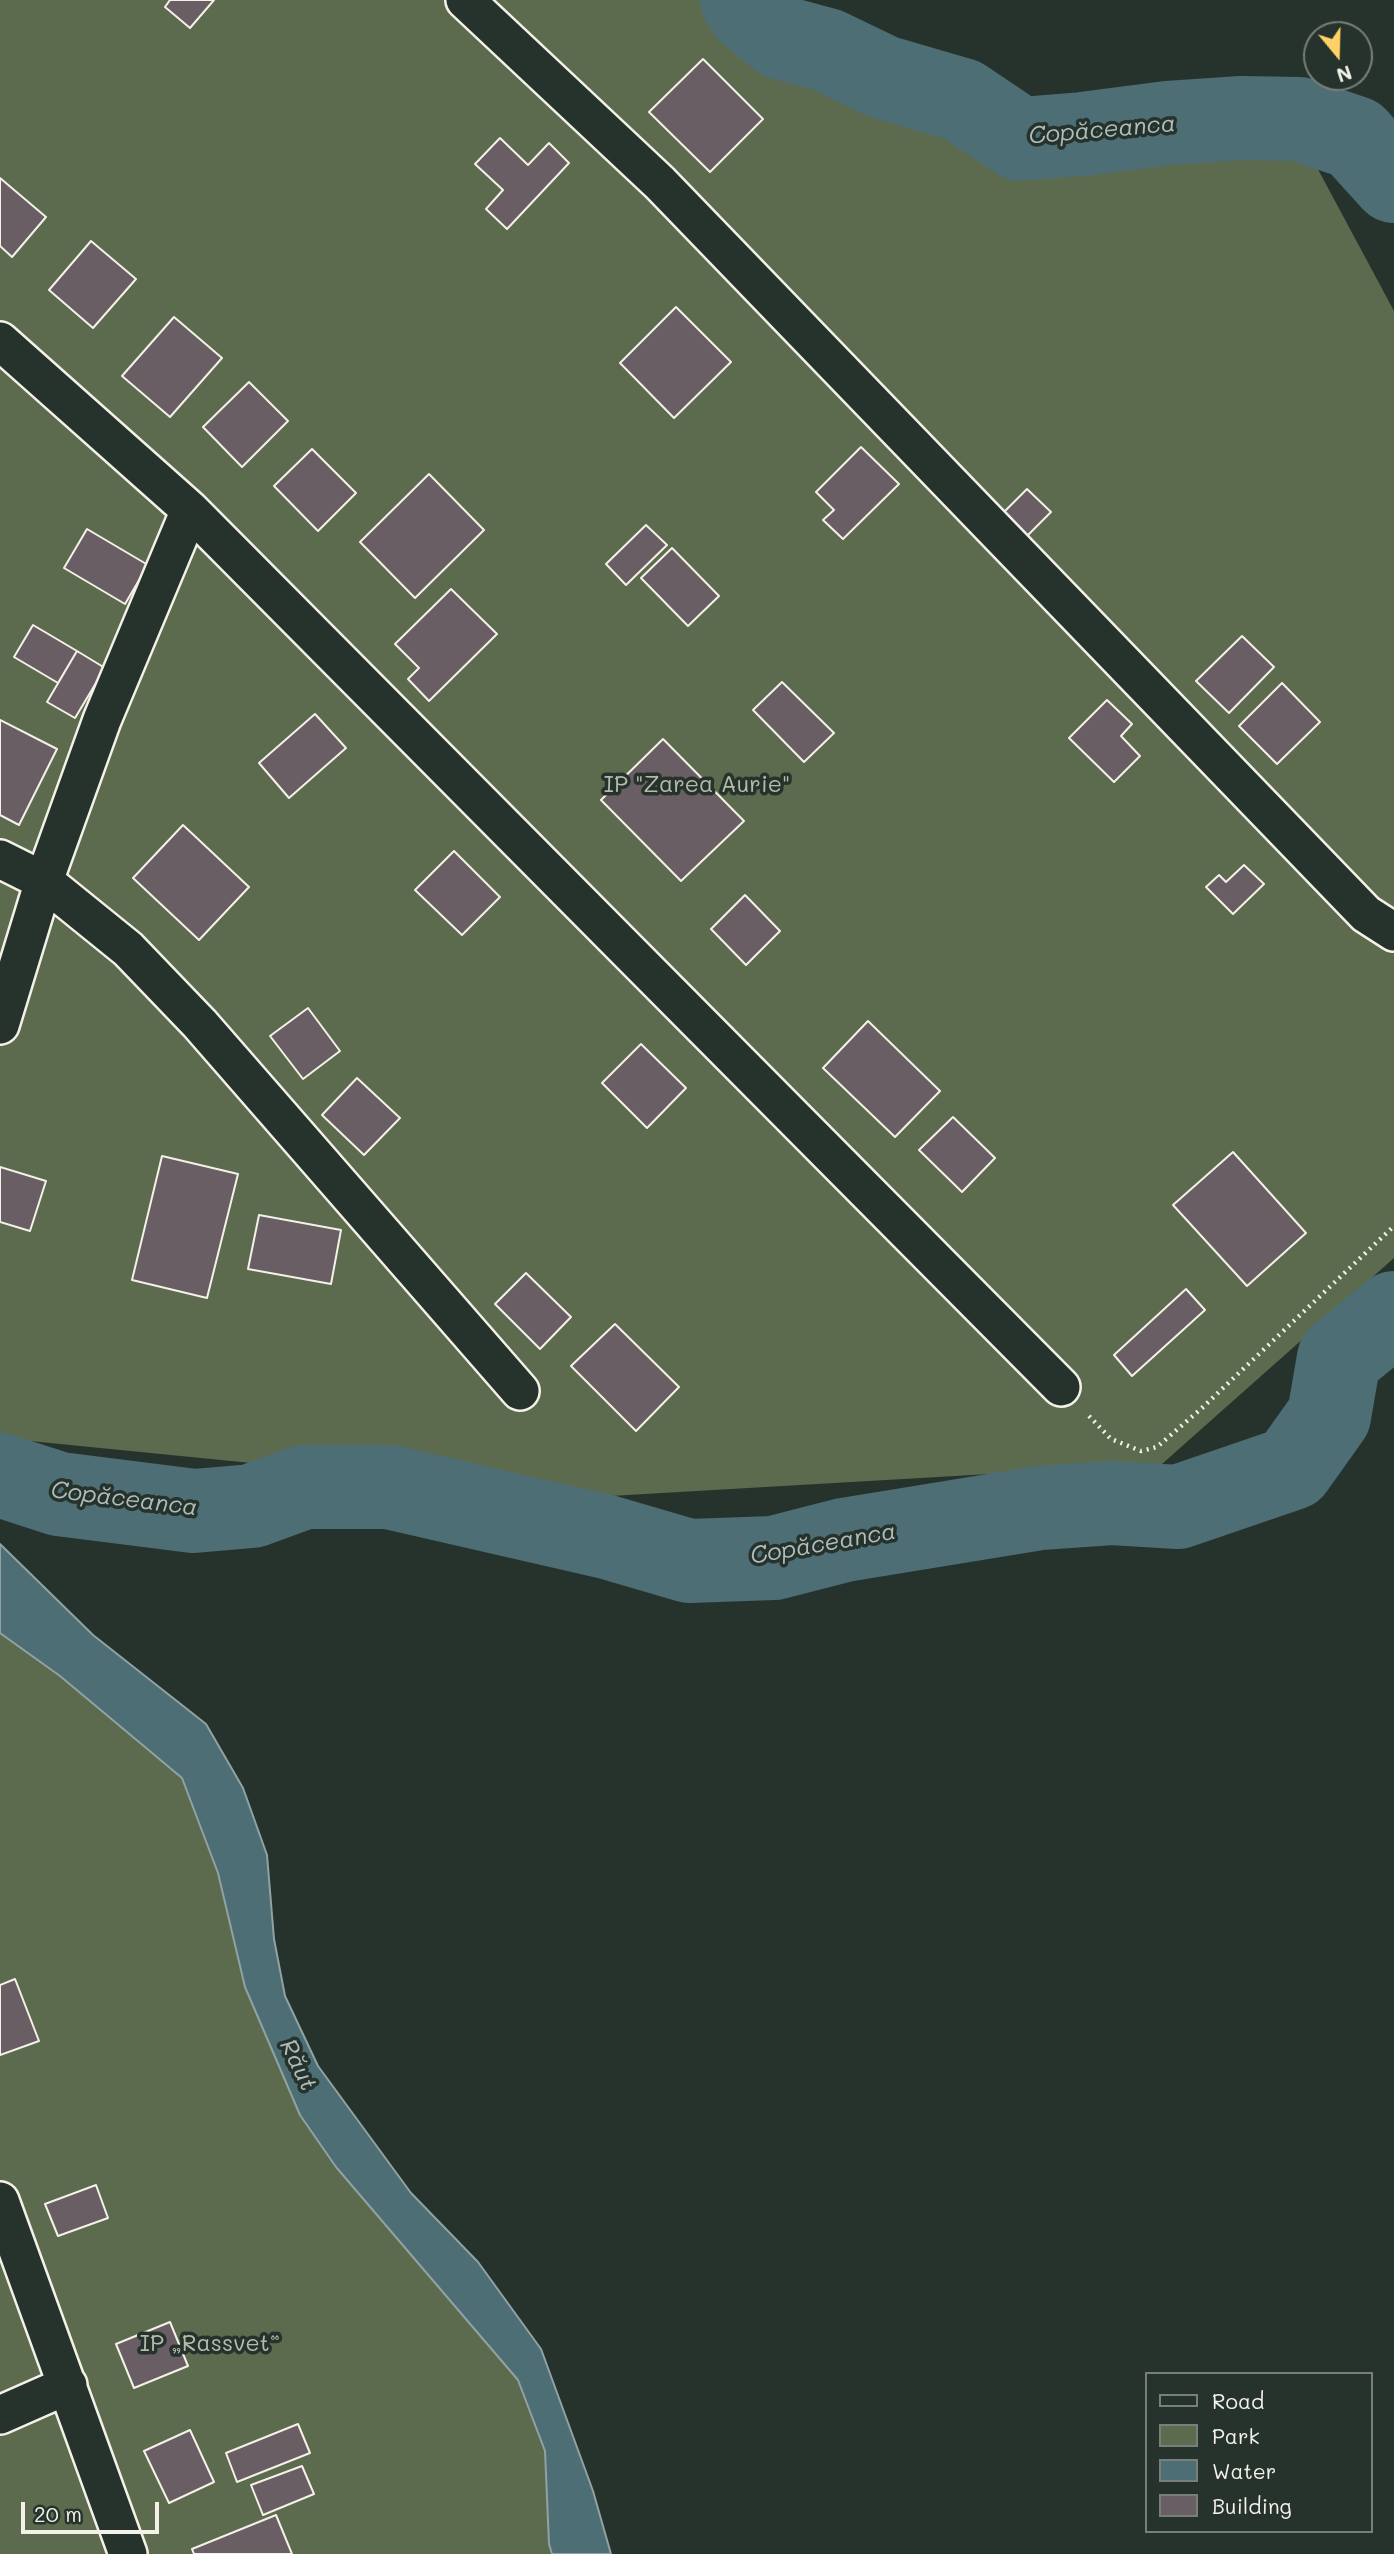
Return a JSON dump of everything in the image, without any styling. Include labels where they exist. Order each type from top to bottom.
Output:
[{"type":"street","points":[[465,0],[660,183],[1366,914],[1394,932]]},
{"type":"street","points":[[0,341],[190,510],[1061,1387]]},
{"type":"street","points":[[0,1025],[44,881],[102,720],[190,510]]},
{"type":"street","points":[[0,859],[44,881],[128,949],[200,1024],[520,1391]]},
{"type":"street","points":[[0,2201],[128,2554]]},
{"type":"street","points":[[0,2415],[68,2385]]},
{"type":"path","points":[[1061,1387],[1111,1439],[1140,1451],[1157,1447],[1394,1226]]},
{"type":"green space","name":"IP \"Zarea Aurie\"","points":[[0,0],[735,0],[814,74],[994,151],[1306,147],[1394,311],[1394,1258],[1162,1464],[593,1497],[0,1438]]},
{"type":"green space","name":"IP „Rassvet“","points":[[0,1633],[60,1676],[182,1777],[218,1873],[245,1987],[300,2115],[336,2167],[518,2380],[545,2451],[549,2544],[552,2554],[0,2554]]},
{"type":"water","name":"Răut","points":[[0,1544],[93,1635],[206,1724],[243,1788],[267,1855],[274,1939],[285,1996],[318,2066],[411,2193],[478,2262],[541,2349],[593,2491],[611,2554],[552,2554],[549,2544],[545,2451],[518,2380],[336,2167],[300,2115],[245,1987],[218,1873],[182,1778],[60,1676],[0,1633]]},
{"type":"building","points":[[170,0],[214,0],[190,28],[165,7]]},
{"type":"building","points":[[703,59],[763,119],[710,172],[649,112]]},
{"type":"building","points":[[500,138],[528,165],[549,143],[569,163],[507,229],[486,209],[503,190],[475,164]]},
{"type":"building","points":[[0,178],[46,217],[12,257],[0,246]]},
{"type":"building","points":[[91,241],[136,279],[93,328],[49,290]]},
{"type":"building","points":[[676,307],[731,362],[674,418],[620,363]]},
{"type":"building","points":[[174,317],[222,358],[170,417],[122,376]]},
{"type":"building","points":[[249,382],[288,421],[242,467],[203,427]]},
{"type":"building","points":[[861,447],[899,484],[843,539],[823,520],[834,510],[816,492]]},
{"type":"building","points":[[312,449],[356,493],[318,531],[274,486]]},
{"type":"building","points":[[429,474],[484,530],[415,598],[360,542]]},
{"type":"building","points":[[1027,489],[1051,512],[1022,541],[998,518]]},
{"type":"building","points":[[646,525],[667,545],[626,585],[606,564]]},
{"type":"building","points":[[87,529],[148,565],[125,604],[64,568]]},
{"type":"building","points":[[672,548],[719,596],[688,626],[641,578]]},
{"type":"building","points":[[451,589],[497,634],[429,701],[408,679],[419,668],[395,644]]},
{"type":"building","points":[[33,625],[77,651],[58,683],[14,657]]},
{"type":"building","points":[[1242,636],[1274,667],[1229,713],[1196,681]]},
{"type":"building","points":[[77,651],[105,668],[75,718],[47,702]]},
{"type":"building","points":[[782,682],[834,733],[804,762],[753,710]]},
{"type":"building","points":[[1282,683],[1320,722],[1277,764],[1239,726]]},
{"type":"building","points":[[1107,700],[1132,724],[1121,736],[1140,756],[1114,782],[1069,738]]},
{"type":"building","points":[[315,714],[346,748],[289,798],[259,763]]},
{"type":"building","points":[[0,720],[57,749],[19,825],[0,815]]},
{"type":"building","points":[[663,739],[744,821],[681,881],[601,800]]},
{"type":"building","points":[[183,825],[249,887],[199,940],[133,878]]},
{"type":"building","points":[[454,851],[500,897],[462,935],[415,890]]},
{"type":"building","points":[[1244,865],[1264,884],[1233,914],[1206,887],[1219,875],[1226,882]]},
{"type":"building","points":[[745,895],[780,931],[746,965],[711,929]]},
{"type":"building","points":[[308,1008],[340,1051],[303,1079],[270,1036]]},
{"type":"building","points":[[868,1021],[940,1091],[895,1137],[823,1068]]},
{"type":"building","points":[[641,1044],[686,1088],[647,1128],[602,1083]]},
{"type":"building","points":[[357,1078],[400,1118],[364,1155],[322,1115]]},
{"type":"building","points":[[953,1117],[995,1158],[962,1192],[919,1150]]},
{"type":"building","points":[[1233,1152],[1306,1233],[1247,1286],[1173,1205]]},
{"type":"building","points":[[162,1156],[238,1174],[207,1298],[132,1280]]},
{"type":"building","points":[[0,1167],[46,1181],[30,1231],[0,1222]]},
{"type":"building","points":[[259,1215],[341,1230],[331,1284],[248,1269]]},
{"type":"building","points":[[526,1273],[571,1317],[540,1349],[495,1304]]},
{"type":"building","points":[[1186,1289],[1205,1310],[1132,1376],[1114,1355]]},
{"type":"building","points":[[615,1324],[679,1387],[636,1431],[571,1366]]},
{"type":"building","points":[[15,1979],[39,2041],[0,2055],[0,1985]]},
{"type":"building","points":[[96,2185],[108,2218],[58,2236],[45,2204]]},
{"type":"building","points":[[170,2322],[188,2366],[134,2388],[116,2344]]},
{"type":"building","points":[[298,2424],[310,2453],[237,2482],[226,2453]]},
{"type":"building","points":[[190,2430],[214,2482],[169,2503],[144,2451]]},
{"type":"building","points":[[302,2466],[314,2494],[263,2515],[251,2485]]},
{"type":"building","points":[[276,2515],[292,2554],[194,2554],[192,2549]]},
{"type":"waterway","name":"Copăceanca","points":[[742,0],[749,11],[782,38],[827,50],[883,77],[962,100],[1020,139],[1168,123],[1242,118],[1299,119],[1355,138],[1394,181]]},
{"type":"waterway","name":"Copăceanca","points":[[0,1475],[59,1494],[194,1511],[252,1506],[304,1487],[389,1487],[607,1537],[689,1561],[774,1558],[844,1540],[1040,1508],[1112,1503],[1178,1507],[1292,1468],[1329,1416],[1339,1358],[1394,1313]]}]
